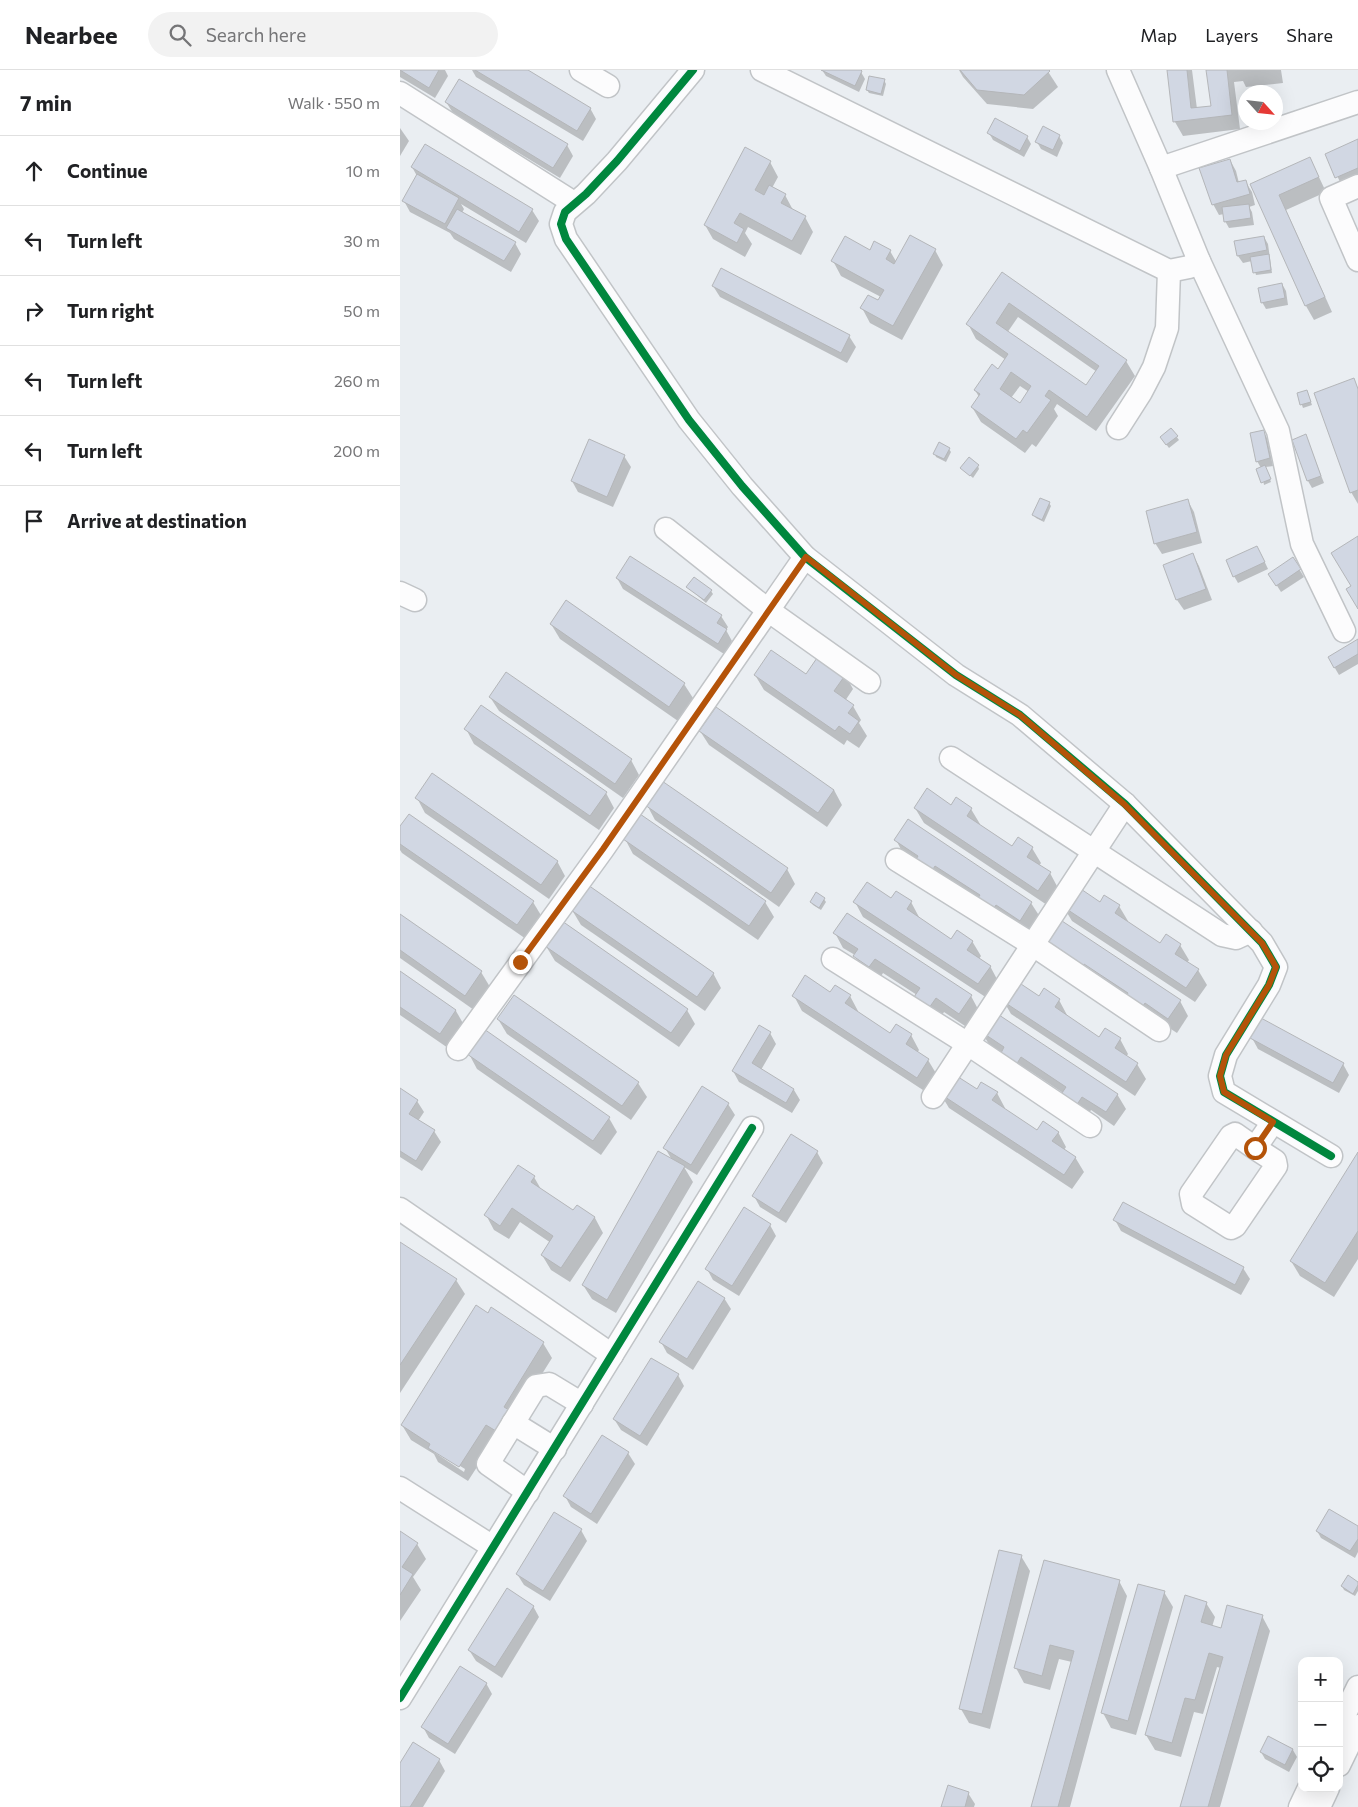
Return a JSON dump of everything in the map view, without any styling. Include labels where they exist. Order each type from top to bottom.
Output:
[{"type":"street","points":[[581,70],[608,86]]},
{"type":"street","points":[[693,70],[617,161],[565,212],[561,224],[566,239],[688,420],[742,486],[806,557],[956,675],[1020,715],[1124,804],[1262,943],[1276,967],[1269,985],[1226,1055],[1220,1076],[1224,1092],[1331,1156]]},
{"type":"street","points":[[762,70],[1169,271],[1189,267],[1198,261]]},
{"type":"street","points":[[1118,70],[1161,168],[1198,261],[1278,431],[1302,544],[1344,631]]},
{"type":"street","points":[[400,93],[574,203]]},
{"type":"street","points":[[1161,168],[1358,102]]},
{"type":"street","points":[[1358,186],[1331,198],[1358,260]]},
{"type":"street","points":[[1118,428],[1154,367],[1167,328],[1169,271]]},
{"type":"street","points":[[666,529],[769,611],[869,682]]},
{"type":"street","points":[[458,1049],[603,849],[806,557]]},
{"type":"street","points":[[950,758],[1222,935],[1236,938],[1251,932]]},
{"type":"street","points":[[933,1097],[1124,804]]},
{"type":"street","points":[[897,860],[1033,945],[1159,1030]]},
{"type":"street","points":[[833,959],[968,1044],[1090,1126]]},
{"type":"street","points":[[1255,1148],[1273,1122]]},
{"type":"street","points":[[400,1698],[752,1128]]},
{"type":"street","points":[[400,1209],[612,1355]]},
{"type":"street","points":[[528,1492],[488,1464],[536,1386],[549,1384],[582,1404]]},
{"type":"street","points":[[513,1424],[555,1449]]},
{"type":"street","points":[[400,1488],[493,1547]]},
{"type":"street","points":[[1343,1718],[1358,1687]]},
{"type":"street","points":[[1343,1757],[1358,1726]]},
{"type":"street","points":[[1300,1807],[1307,1792]]},
{"type":"street","points":[[1319,1807],[1326,1792]]},
{"type":"building","points":[[400,70],[439,70],[429,88]]},
{"type":"building","points":[[475,70],[528,70],[591,108],[577,131]]},
{"type":"building","points":[[821,70],[861,70],[862,71],[855,86]]},
{"type":"building","points":[[960,70],[1050,71],[1024,95],[977,90]]},
{"type":"building","points":[[1167,70],[1187,70],[1191,108],[1211,106],[1206,70],[1227,70],[1232,115],[1173,122]]},
{"type":"building","points":[[869,76],[885,79],[881,94],[866,90]]},
{"type":"building","points":[[459,79],[568,144],[553,168],[445,102]]},
{"type":"building","points":[[995,118],[1028,136],[1020,151],[987,133]]},
{"type":"building","points":[[1043,126],[1060,135],[1053,150],[1035,142]]},
{"type":"building","points":[[1358,139],[1358,168],[1335,178],[1325,154]]},
{"type":"building","points":[[425,144],[533,209],[519,232],[411,167]]},
{"type":"building","points":[[745,147],[771,161],[755,190],[764,195],[769,185],[786,194],[781,203],[806,216],[792,241],[740,213],[734,223],[744,229],[737,243],[704,225]]},
{"type":"building","points":[[1310,157],[1319,177],[1279,195],[1325,297],[1305,306],[1250,184]]},
{"type":"building","points":[[1230,159],[1237,182],[1246,180],[1250,194],[1212,205],[1199,168]]},
{"type":"building","points":[[417,174],[459,198],[445,224],[402,201]]},
{"type":"building","points":[[1249,204],[1251,218],[1224,222],[1222,207]]},
{"type":"building","points":[[457,209],[516,242],[504,261],[446,228]]},
{"type":"building","points":[[910,235],[936,249],[893,326],[860,308],[868,295],[878,300],[884,290],[831,261],[845,236],[870,250],[874,241],[891,250],[886,259],[894,264]]},
{"type":"building","points":[[1264,236],[1267,250],[1237,256],[1234,241]]},
{"type":"building","points":[[1269,254],[1271,270],[1253,273],[1250,257]]},
{"type":"building","points":[[721,268],[850,335],[841,353],[712,286]]},
{"type":"building","points":[[1002,272],[1127,360],[1087,417],[1049,390],[1045,396],[1051,400],[1027,433],[1023,430],[1016,439],[971,407],[980,394],[974,390],[992,364],[998,369],[1008,354],[966,324]],"holes":[[[1009,303],[1099,366],[1086,385],[996,323]],[[1011,372],[1031,386],[1020,403],[1000,389]]]},
{"type":"building","points":[[1282,283],[1285,298],[1261,303],[1258,288]]},
{"type":"building","points":[[1354,378],[1358,389],[1358,490],[1350,493],[1314,393]]},
{"type":"building","points":[[1307,390],[1311,402],[1300,405],[1297,393]]},
{"type":"building","points":[[1171,428],[1178,436],[1166,445],[1160,437]]},
{"type":"building","points":[[1264,430],[1270,458],[1256,462],[1250,433]]},
{"type":"building","points":[[1306,434],[1321,476],[1307,481],[1292,440]]},
{"type":"building","points":[[589,439],[625,455],[607,497],[571,481]]},
{"type":"building","points":[[939,442],[950,448],[944,459],[933,454]]},
{"type":"building","points":[[969,457],[979,465],[970,476],[960,468]]},
{"type":"building","points":[[1265,465],[1271,479],[1261,483],[1256,469]]},
{"type":"building","points":[[1040,498],[1050,502],[1042,520],[1032,515]]},
{"type":"building","points":[[1188,499],[1197,532],[1154,544],[1146,511]]},
{"type":"building","points":[[1358,536],[1358,609],[1346,589],[1351,586],[1331,553]]},
{"type":"building","points":[[1257,546],[1265,562],[1233,577],[1226,560]]},
{"type":"building","points":[[1193,553],[1206,589],[1176,600],[1163,565]]},
{"type":"building","points":[[630,556],[722,615],[717,623],[727,629],[718,644],[616,578]]},
{"type":"building","points":[[1293,557],[1301,569],[1276,586],[1268,574]]},
{"type":"building","points":[[694,577],[712,590],[704,600],[686,587]]},
{"type":"building","points":[[566,600],[685,683],[669,707],[550,624]]},
{"type":"building","points":[[1358,639],[1358,654],[1334,668],[1328,657]]},
{"type":"building","points":[[771,650],[806,674],[819,655],[846,674],[834,691],[854,705],[848,713],[859,721],[850,734],[839,726],[835,731],[754,675]]},
{"type":"building","points":[[506,672],[632,759],[615,784],[489,697]]},
{"type":"building","points":[[481,705],[607,792],[590,816],[464,729]]},
{"type":"building","points":[[716,707],[834,790],[818,813],[699,731]]},
{"type":"building","points":[[432,773],[558,861],[541,885],[415,798]]},
{"type":"building","points":[[662,781],[788,868],[771,893],[645,805]]},
{"type":"building","points":[[927,788],[951,805],[956,797],[972,808],[967,816],[1012,846],[1018,837],[1033,847],[1027,857],[1051,872],[1038,891],[914,808]]},
{"type":"building","points":[[409,814],[534,901],[517,925],[400,844],[400,826]]},
{"type":"building","points":[[640,814],[766,901],[749,926],[623,839]]},
{"type":"building","points":[[908,819],[1032,902],[1020,921],[996,905],[990,914],[974,904],[980,895],[935,866],[930,874],[914,863],[918,856],[894,840]]},
{"type":"building","points":[[867,882],[891,898],[896,891],[912,901],[907,909],[951,939],[957,930],[973,941],[967,950],[991,966],[978,984],[853,902]]},
{"type":"building","points":[[588,885],[714,973],[697,997],[571,910]]},
{"type":"building","points":[[1075,885],[1100,902],[1104,895],[1120,905],[1115,913],[1160,943],[1166,934],[1181,944],[1175,954],[1199,969],[1186,988],[1062,906]]},
{"type":"building","points":[[816,892],[825,898],[819,908],[810,902]]},
{"type":"building","points":[[847,913],[972,995],[959,1014],[936,998],[929,1008],[914,997],[920,988],[875,959],[869,967],[853,956],[858,949],[833,933]]},
{"type":"building","points":[[400,914],[482,971],[465,996],[400,950]]},
{"type":"building","points":[[1056,917],[1181,1000],[1168,1019],[1145,1003],[1139,1012],[1123,1002],[1128,993],[1084,964],[1079,972],[1062,961],[1067,954],[1043,938]]},
{"type":"building","points":[[562,921],[688,1009],[671,1033],[545,946]]},
{"type":"building","points":[[400,971],[456,1010],[440,1034],[400,1007]]},
{"type":"building","points":[[805,975],[830,992],[835,985],[851,995],[845,1003],[890,1033],[896,1024],[912,1034],[906,1044],[929,1059],[917,1078],[792,996]]},
{"type":"building","points":[[1015,980],[1039,996],[1044,988],[1060,999],[1055,1007],[1099,1037],[1105,1028],[1121,1038],[1115,1048],[1138,1063],[1126,1082],[1001,1000]]},
{"type":"building","points":[[514,995],[639,1082],[622,1106],[497,1019]]},
{"type":"building","points":[[993,1011],[1118,1094],[1106,1112],[1082,1097],[1076,1106],[1060,1096],[1066,1087],[1021,1057],[1016,1065],[1000,1055],[1004,1047],[980,1031]]},
{"type":"building","points":[[1261,1018],[1344,1063],[1333,1083],[1250,1038]]},
{"type":"building","points":[[759,1025],[771,1032],[752,1063],[794,1089],[786,1103],[732,1071]]},
{"type":"building","points":[[484,1029],[610,1117],[593,1141],[467,1054]]},
{"type":"building","points":[[952,1073],[977,1089],[981,1082],[998,1092],[992,1100],[1037,1130],[1043,1121],[1059,1132],[1052,1141],[1076,1157],[1064,1175],[939,1093]]},
{"type":"building","points":[[702,1086],[729,1103],[691,1165],[663,1148]]},
{"type":"building","points":[[400,1088],[418,1100],[409,1114],[435,1130],[416,1161],[400,1151]]},
{"type":"building","points":[[791,1134],[818,1151],[779,1213],[752,1196]]},
{"type":"building","points":[[658,1151],[685,1166],[607,1300],[582,1285]]},
{"type":"building","points":[[1358,1152],[1358,1231],[1325,1283],[1290,1261]]},
{"type":"building","points":[[518,1165],[535,1176],[531,1182],[573,1210],[577,1205],[595,1217],[561,1268],[541,1255],[553,1236],[512,1208],[500,1226],[484,1215]]},
{"type":"building","points":[[1123,1202],[1244,1267],[1235,1285],[1113,1220]]},
{"type":"building","points":[[744,1207],[771,1224],[732,1286],[705,1269]]},
{"type":"building","points":[[400,1242],[457,1279],[400,1365]]},
{"type":"building","points":[[698,1281],[725,1298],[687,1359],[659,1342]]},
{"type":"building","points":[[476,1305],[488,1313],[491,1307],[544,1342],[504,1407],[514,1413],[501,1434],[486,1425],[459,1467],[428,1448],[430,1444],[401,1425]]},
{"type":"building","points":[[651,1358],[679,1374],[640,1436],[613,1419]]},
{"type":"building","points":[[602,1435],[629,1452],[591,1514],[563,1496]]},
{"type":"building","points":[[1329,1509],[1358,1526],[1358,1539],[1350,1551],[1316,1531]]},
{"type":"building","points":[[554,1512],[582,1529],[543,1591],[516,1574]]},
{"type":"building","points":[[400,1531],[418,1543],[402,1567],[413,1574],[400,1595]]},
{"type":"building","points":[[999,1550],[1022,1555],[982,1714],[959,1709]]},
{"type":"building","points":[[1044,1560],[1120,1580],[1058,1807],[1031,1807],[1074,1651],[1050,1645],[1042,1676],[1014,1668]]},
{"type":"building","points":[[1348,1575],[1358,1582],[1353,1594],[1341,1586]]},
{"type":"building","points":[[1138,1584],[1165,1591],[1128,1721],[1101,1713]]},
{"type":"building","points":[[507,1588],[534,1606],[495,1667],[468,1650]]},
{"type":"building","points":[[1185,1595],[1207,1602],[1201,1622],[1221,1628],[1227,1605],[1263,1615],[1208,1807],[1180,1807],[1223,1657],[1209,1653],[1195,1700],[1185,1698],[1172,1743],[1145,1735]]},
{"type":"building","points":[[460,1666],[487,1683],[448,1744],[421,1727]]},
{"type":"building","points":[[1268,1736],[1293,1749],[1285,1765],[1260,1752]]},
{"type":"building","points":[[413,1742],[440,1759],[410,1807],[400,1807],[400,1763]]},
{"type":"building","points":[[948,1785],[969,1792],[965,1807],[941,1807]]},
{"type":"cycle path","points":[[693,70],[617,161],[586,194],[565,212],[561,224],[566,239],[689,420],[742,486],[805,557],[956,675],[1020,715],[1125,804],[1262,943],[1276,967],[1269,985],[1226,1055],[1220,1076],[1224,1092],[1331,1156]]},
{"type":"cycle path","points":[[400,1698],[752,1128]]},
{"type":"route","points":[[520,962],[603,849],[806,557],[956,675],[1020,715],[1124,804],[1262,943],[1276,967],[1269,985],[1226,1055],[1220,1076],[1224,1092],[1273,1122],[1255,1148]]}]
